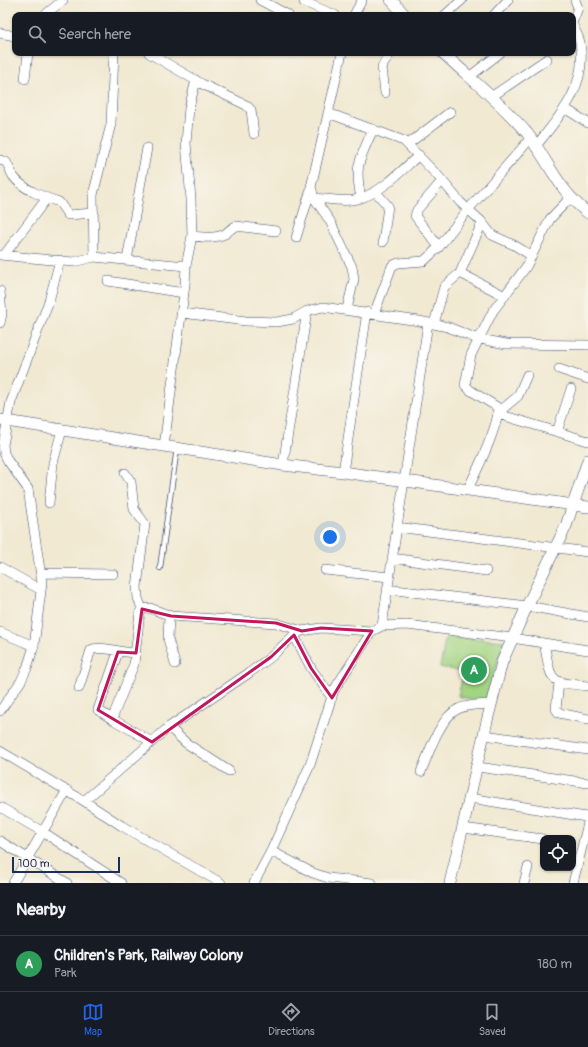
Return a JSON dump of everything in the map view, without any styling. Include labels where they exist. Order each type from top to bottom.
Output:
[{"type":"street","points":[[49,12],[63,0]]},
{"type":"street","points":[[260,0],[282,12]]},
{"type":"street","points":[[356,12],[362,0]]},
{"type":"street","points":[[448,12],[462,0]]},
{"type":"street","points":[[497,12],[508,0]]},
{"type":"street","points":[[575,0],[578,8],[576,13]]},
{"type":"street","points":[[304,2],[328,12]]},
{"type":"street","points":[[396,2],[403,12]]},
{"type":"street","points":[[0,33],[12,35]]},
{"type":"street","points":[[344,472],[370,313],[395,264],[424,261],[439,247],[468,209],[566,109],[578,88],[585,61],[576,33]]},
{"type":"street","points":[[25,78],[28,56]]},
{"type":"street","points":[[94,257],[93,195],[111,124],[114,56]]},
{"type":"street","points":[[155,56],[196,80],[249,107],[254,134]]},
{"type":"street","points":[[296,238],[311,187],[341,56]]},
{"type":"street","points":[[385,93],[382,67],[388,56]]},
{"type":"street","points":[[448,56],[491,97],[533,143],[570,198],[588,213]]},
{"type":"street","points":[[469,77],[496,56]]},
{"type":"street","points":[[491,97],[547,60]]},
{"type":"street","points":[[164,446],[182,313],[186,266],[192,236],[191,199],[186,144],[189,108],[196,80]]},
{"type":"street","points":[[566,109],[588,122]]},
{"type":"street","points":[[408,144],[450,112]]},
{"type":"street","points":[[328,113],[399,138],[408,144],[492,235],[514,245],[532,256]]},
{"type":"street","points":[[361,198],[357,180],[357,167],[373,129]]},
{"type":"street","points":[[127,260],[146,148]]},
{"type":"street","points":[[314,198],[351,200],[361,198],[375,191],[419,155]]},
{"type":"street","points":[[0,160],[6,162],[12,174],[21,184],[47,198],[59,202],[68,215],[94,213]]},
{"type":"street","points":[[439,247],[415,216],[418,210],[442,181]]},
{"type":"street","points":[[311,187],[314,198],[330,221],[352,267],[354,279],[347,309]]},
{"type":"street","points":[[375,191],[388,206],[383,242]]},
{"type":"street","points":[[2,255],[47,198]]},
{"type":"street","points":[[499,413],[497,407],[470,390],[465,385],[471,355],[493,311],[526,267],[550,219],[570,198]]},
{"type":"street","points":[[382,626],[431,323],[444,287],[460,273],[482,223]]},
{"type":"street","points":[[192,236],[214,237],[227,233],[236,226],[276,231]]},
{"type":"street","points":[[2,255],[73,262],[94,257],[186,266]]},
{"type":"street","points":[[0,711],[21,681],[34,646],[42,573],[28,489],[4,453],[4,421],[49,300],[60,260]]},
{"type":"street","points":[[460,273],[504,296]]},
{"type":"street","points":[[108,281],[184,292]]},
{"type":"street","points":[[0,291],[2,314],[0,323]]},
{"type":"street","points":[[182,313],[266,322],[285,321],[307,311],[323,307],[347,309],[431,323],[448,327],[468,336],[506,344],[588,345]]},
{"type":"street","points":[[283,465],[307,311]]},
{"type":"street","points":[[559,369],[588,379]]},
{"type":"street","points":[[468,489],[499,413],[518,396],[527,375]]},
{"type":"street","points":[[557,432],[570,389]]},
{"type":"street","points":[[499,413],[588,441]]},
{"type":"street","points":[[4,421],[283,465],[468,489],[588,507]]},
{"type":"street","points":[[49,503],[53,463],[62,430]]},
{"type":"street","points":[[450,883],[502,662],[574,505],[588,460]]},
{"type":"street","points":[[112,719],[130,676],[136,653],[140,612],[142,609],[138,598],[138,587],[145,529],[143,520],[134,509],[131,482],[125,472]]},
{"type":"street","points":[[398,526],[588,552]]},
{"type":"street","points":[[392,558],[486,571]]},
{"type":"street","points":[[0,567],[41,590]]},
{"type":"street","points":[[325,570],[389,577]]},
{"type":"street","points":[[42,573],[113,574]]},
{"type":"street","points":[[387,589],[527,606],[588,617]]},
{"type":"street","points":[[142,609],[150,608],[169,615],[283,624],[298,633],[311,668],[332,698]]},
{"type":"street","points":[[169,615],[168,639],[175,664]]},
{"type":"street","points":[[84,801],[169,727],[271,658],[298,633],[321,628],[372,631],[382,626],[407,625],[512,638],[588,650]]},
{"type":"street","points":[[254,883],[271,851],[310,765],[334,690],[372,631]]},
{"type":"street","points":[[0,632],[34,646]]},
{"type":"street","points":[[544,643],[550,671],[554,680],[588,686]]},
{"type":"street","points":[[79,688],[91,650],[98,648],[118,652],[136,653]]},
{"type":"street","points":[[118,652],[98,710],[152,742]]},
{"type":"street","points":[[559,682],[556,709],[559,713],[588,719]]},
{"type":"street","points":[[421,772],[435,740],[450,714],[466,706],[491,704]]},
{"type":"street","points":[[169,727],[186,743],[229,771]]},
{"type":"street","points":[[485,735],[588,750]]},
{"type":"street","points":[[0,751],[67,790],[122,826],[221,883]]},
{"type":"street","points":[[478,767],[588,783]]},
{"type":"street","points":[[13,883],[67,790]]},
{"type":"street","points":[[470,798],[586,817],[588,822],[578,846],[573,883]]},
{"type":"street","points":[[0,807],[43,832],[121,883]]},
{"type":"street","points":[[463,828],[540,839]]},
{"type":"street","points":[[0,841],[67,883]]},
{"type":"street","points":[[271,851],[313,873],[328,878],[372,883]]},
{"type":"street","points":[[524,883],[528,867]]},
{"type":"lane","points":[[160,568],[177,448]]},
{"type":"highlighted area","points":[[142,609],[171,616],[276,623],[302,631],[321,628],[372,631],[332,698],[311,668],[294,635],[271,657],[152,742],[98,710],[118,652],[136,653]]},
{"type":"green space","points":[[446,636],[504,641],[485,703],[458,696],[464,672],[440,667]]},
{"type":"place","name":"Children's Park, Railway Colony","points":[[474,670]]}]
